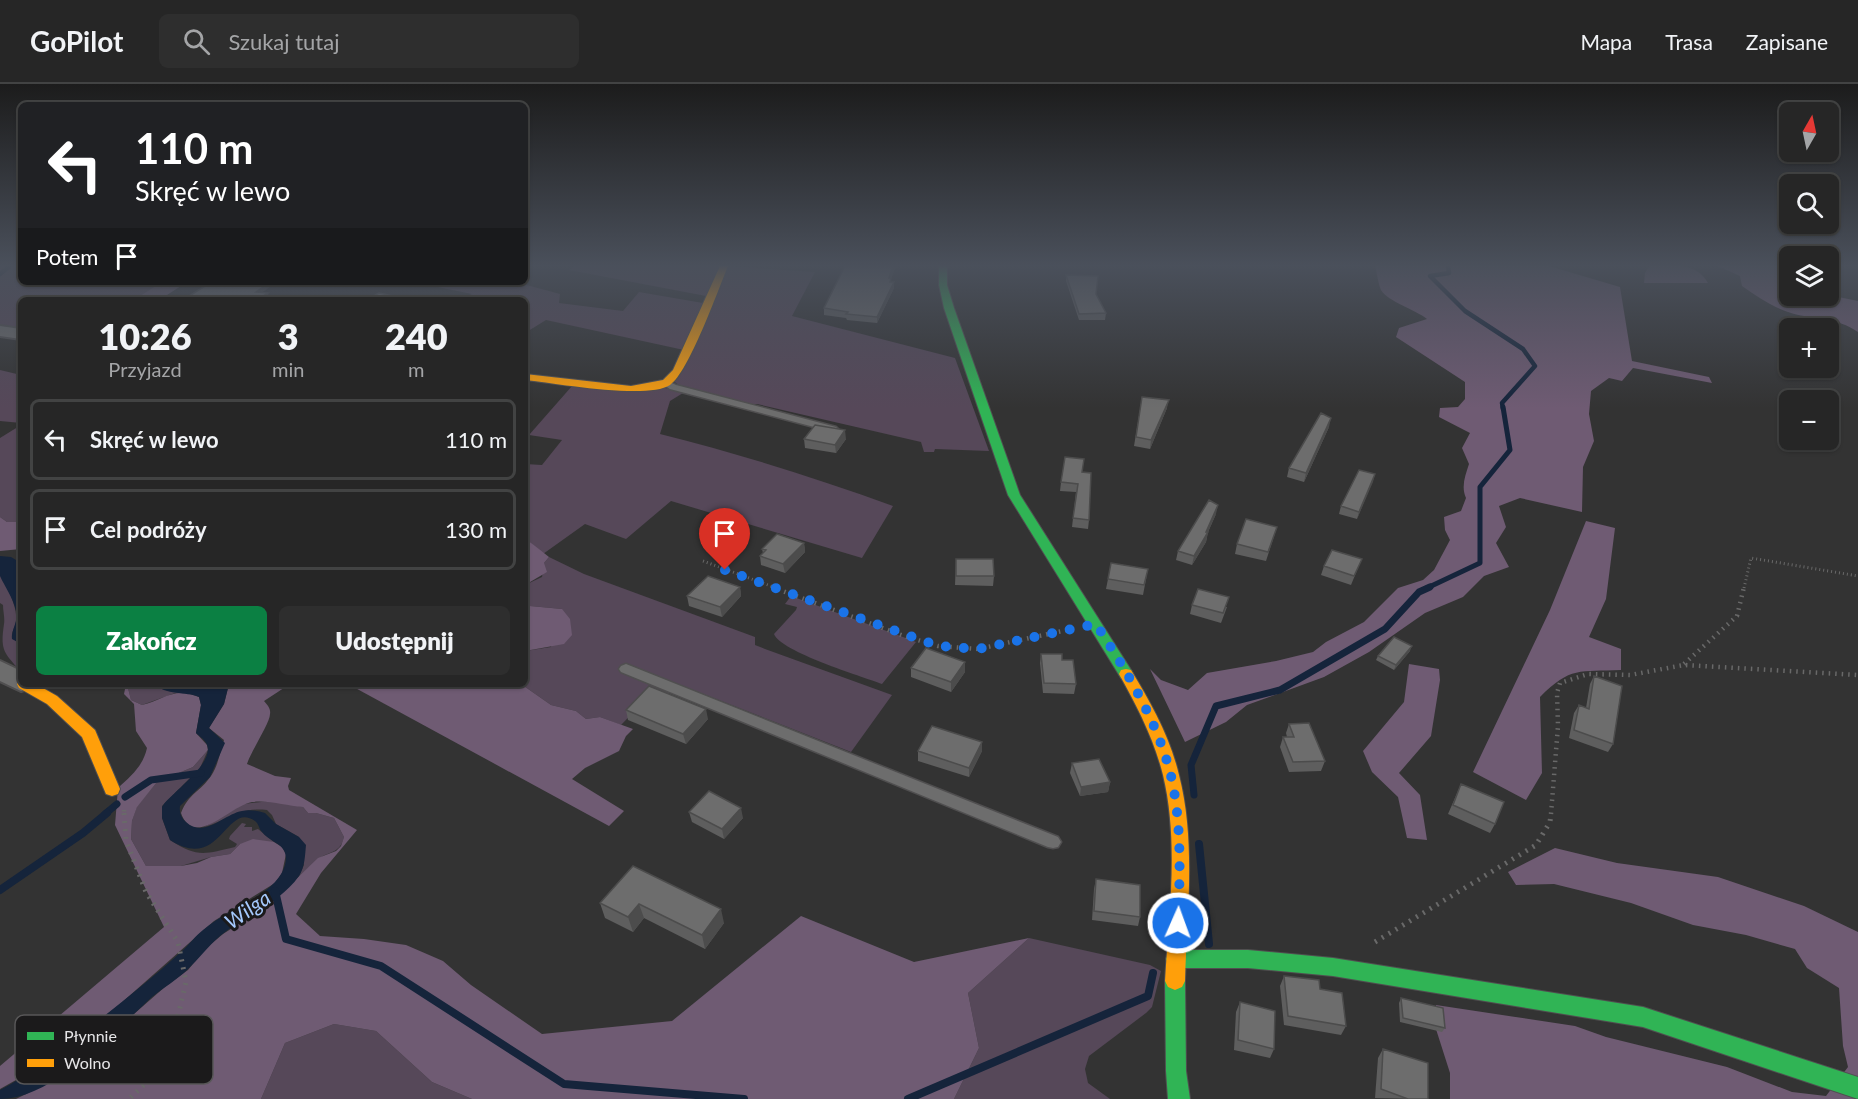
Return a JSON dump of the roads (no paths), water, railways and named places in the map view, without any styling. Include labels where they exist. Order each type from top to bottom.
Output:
[{"type":"street","points":[[528,377],[631,389],[666,383],[678,371],[703,313]]},
{"type":"street","points":[[951,313],[1014,495],[1135,688],[1160,743],[1171,776],[1177,809],[1179,846],[1174,1010],[1179,1099]]},
{"type":"street","points":[[0,331],[18,334]]},
{"type":"street","points":[[0,670],[18,680]]},
{"type":"street","points":[[30,687],[52,700],[89,734],[112,789]]},
{"type":"street","points":[[1176,959],[1248,959],[1333,967],[1644,1017],[1858,1088]]},
{"type":"lane","points":[[666,383],[673,387],[833,429]]},
{"type":"lane","points":[[626,669],[1053,842]]},
{"type":"water","points":[[0,556],[11,557],[18,561],[18,642],[12,639],[17,615],[0,576]]},
{"type":"water","name":"Wilga","points":[[228,687],[224,704],[209,728],[225,743],[210,777],[180,806],[183,819],[193,827],[200,828],[242,811],[265,813],[276,824],[299,837],[306,845],[304,861],[299,876],[291,886],[272,902],[220,936],[184,973],[133,1015],[105,1015],[156,974],[200,932],[267,889],[278,879],[285,866],[286,857],[283,849],[264,835],[255,821],[245,817],[237,820],[212,843],[201,848],[187,848],[170,840],[162,818],[162,807],[199,768],[208,751],[205,742],[196,733],[201,705],[199,697],[160,688]]},
{"type":"water","points":[[15,1082],[15,1084],[48,1084],[20,1096],[0,1099],[0,1090]]},
{"type":"waterway","points":[[1469,313],[1523,349],[1535,366],[1502,403],[1503,409]]},
{"type":"waterway","points":[[1427,588],[1480,563],[1480,487],[1510,450],[1503,407]]},
{"type":"waterway","points":[[1194,795],[1191,765],[1216,706],[1280,690],[1385,629],[1419,592],[1430,587]]},
{"type":"waterway","points":[[125,797],[151,780],[201,773]]},
{"type":"waterway","points":[[105,814],[117,804]]},
{"type":"waterway","points":[[0,890],[83,833],[107,813]]},
{"type":"waterway","points":[[1199,844],[1209,944]]},
{"type":"waterway","name":"Wilga","points":[[275,891],[286,939],[381,966],[564,1084],[744,1099]]},
{"type":"waterway","points":[[908,1099],[1148,996],[1153,973]]}]
